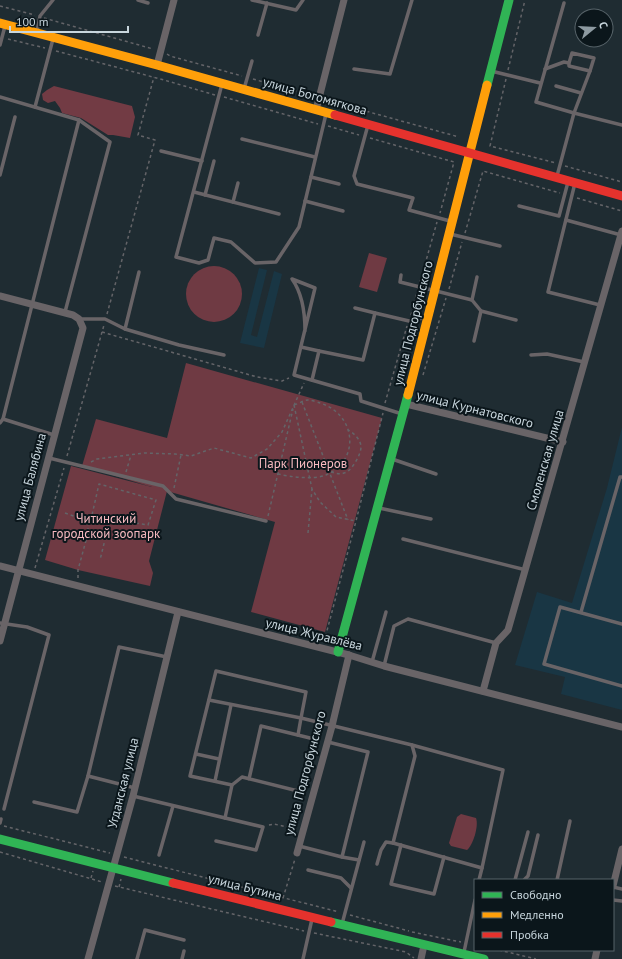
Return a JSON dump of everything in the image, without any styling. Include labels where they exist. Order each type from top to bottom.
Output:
[{"type":"main road","name":"улица Подгорбунского","points":[[338,652],[406,404],[509,0]]},
{"type":"main road","name":"улица Богомягкова","points":[[3,24],[222,83],[622,196]]},
{"type":"main road","name":"улица Бутина","points":[[0,839],[312,918],[484,959]]},
{"type":"street","points":[[157,65],[174,0]]},
{"type":"street","points":[[316,110],[344,0]]},
{"type":"street","name":"Смоленская улица","points":[[483,691],[496,643],[508,630],[585,362],[619,253],[622,233]]},
{"type":"street","points":[[0,296],[65,312],[79,319]]},
{"type":"street","name":"улица Балябина","points":[[0,641],[2,623],[18,570],[83,328],[79,319]]},
{"type":"street","name":"улица Курнатовского","points":[[406,404],[563,442]]},
{"type":"street","name":"улица Журавлёва","points":[[0,566],[338,652],[384,666],[622,727]]},
{"type":"street","name":"Угданская улица","points":[[88,959],[133,796],[178,612]]},
{"type":"street","name":"улица Подгорбунского","points":[[298,850],[328,742],[349,655]]},
{"type":"street","points":[[614,883],[622,849]]},
{"type":"street","points":[[421,959],[424,945]]},
{"type":"lane","points":[[36,33],[40,16],[53,0]]},
{"type":"lane","points":[[138,0],[148,3]]},
{"type":"lane","points":[[252,0],[296,10],[303,0]]},
{"type":"lane","points":[[354,69],[390,74],[412,0]]},
{"type":"lane","points":[[258,35],[267,3]]},
{"type":"lane","points":[[564,4],[540,83],[536,102],[622,125]]},
{"type":"lane","points":[[0,45],[3,24]]},
{"type":"lane","points":[[35,107],[54,38]]},
{"type":"lane","points":[[556,177],[574,113],[594,58],[572,52],[569,63]]},
{"type":"lane","points":[[243,90],[252,61]]},
{"type":"lane","points":[[545,69],[564,62],[569,63],[569,66],[590,71]]},
{"type":"lane","points":[[490,71],[540,83]]},
{"type":"lane","points":[[222,83],[176,257],[198,263],[208,260],[214,238],[231,242],[255,263],[276,262],[299,227],[326,112]]},
{"type":"lane","points":[[556,86],[581,93]]},
{"type":"lane","points":[[0,97],[79,120],[110,142],[65,312]]},
{"type":"lane","points":[[0,175],[15,117]]},
{"type":"lane","points":[[0,423],[79,120]]},
{"type":"lane","points":[[368,124],[354,176],[357,184],[413,198],[409,210],[452,222]]},
{"type":"lane","points":[[242,139],[315,157]]},
{"type":"lane","points":[[161,151],[202,161]]},
{"type":"lane","points":[[205,195],[214,161]]},
{"type":"lane","points":[[311,177],[339,184]]},
{"type":"lane","points":[[519,206],[559,216],[564,194],[572,182]]},
{"type":"lane","points":[[572,182],[572,196],[548,292],[602,306]]},
{"type":"lane","points":[[233,202],[238,183]]},
{"type":"lane","points":[[194,192],[279,214]]},
{"type":"lane","points":[[305,201],[343,210]]},
{"type":"lane","points":[[566,220],[622,233]]},
{"type":"lane","points":[[449,234],[500,246]]},
{"type":"lane","points":[[125,329],[139,272]]},
{"type":"lane","points":[[402,275],[400,282],[472,300],[481,311],[516,320]]},
{"type":"lane","points":[[472,300],[477,276]]},
{"type":"lane","points":[[305,331],[304,313],[298,292],[292,279],[316,288],[294,375],[360,394],[361,401],[403,415]]},
{"type":"lane","points":[[355,308],[409,321],[428,316]]},
{"type":"lane","points":[[474,341],[481,311]]},
{"type":"lane","points":[[301,347],[363,360],[375,313]]},
{"type":"lane","points":[[79,319],[105,319],[125,329],[179,345],[224,355]]},
{"type":"lane","points":[[312,380],[319,351]]},
{"type":"lane","points":[[531,355],[547,354],[585,362]]},
{"type":"lane","points":[[2,419],[54,435]]},
{"type":"lane","points":[[48,458],[163,486],[176,499],[266,521]]},
{"type":"lane","points":[[391,459],[436,474]]},
{"type":"lane","points":[[581,612],[620,477],[622,477]]},
{"type":"lane","points":[[377,508],[431,519]]},
{"type":"lane","points":[[403,539],[526,570]]},
{"type":"lane","points":[[622,624],[560,607],[544,664],[622,686]]},
{"type":"lane","points":[[372,662],[386,612]]},
{"type":"lane","points":[[384,666],[394,626],[408,619],[496,643]]},
{"type":"lane","points":[[2,623],[27,627],[49,634],[4,809]]},
{"type":"lane","points":[[34,802],[77,812],[88,776],[119,647],[167,657]]},
{"type":"lane","points":[[232,785],[190,776],[216,672],[306,692],[298,735]]},
{"type":"lane","points":[[209,700],[301,718],[412,745],[503,770],[480,879]]},
{"type":"lane","points":[[214,781],[231,705]]},
{"type":"lane","points":[[225,818],[232,785],[242,777],[302,792],[314,739],[262,726],[249,778]]},
{"type":"lane","points":[[328,742],[368,752],[342,857]]},
{"type":"lane","points":[[393,843],[415,756],[412,745]]},
{"type":"lane","points":[[196,754],[219,759]]},
{"type":"lane","points":[[88,776],[135,788]]},
{"type":"lane","points":[[133,796],[263,827],[256,850],[216,841]]},
{"type":"lane","points":[[159,856],[173,806]]},
{"type":"lane","points":[[557,879],[570,821]]},
{"type":"lane","points":[[515,879],[528,832]]},
{"type":"lane","points":[[525,879],[528,876],[538,835]]},
{"type":"lane","points":[[342,925],[364,842]]},
{"type":"lane","points":[[377,864],[381,850],[386,842],[482,868]]},
{"type":"lane","points":[[401,845],[392,884],[434,894],[444,857]]},
{"type":"lane","points":[[298,850],[359,860]]},
{"type":"lane","points":[[308,870],[341,878],[352,888]]},
{"type":"lane","points":[[463,954],[473,915]]},
{"type":"lane","points":[[303,959],[312,918]]},
{"type":"lane","points":[[137,959],[145,930],[184,940]]},
{"type":"lane","points":[[182,959],[184,951]]},
{"type":"path","points":[[0,6],[153,49]]},
{"type":"path","points":[[2,38],[154,77],[454,162]]},
{"type":"path","points":[[34,574],[155,140],[138,134],[154,77]]},
{"type":"path","points":[[483,171],[564,194]]},
{"type":"path","points":[[572,196],[622,211]]},
{"type":"path","points":[[102,332],[257,377],[282,381],[294,375]]},
{"type":"path","points":[[82,466],[98,459],[130,454],[144,453],[191,456],[214,448],[251,458],[267,449],[282,432],[306,378]]},
{"type":"path","points":[[278,474],[293,477],[314,478],[337,469],[347,455],[351,437],[346,423],[337,412],[326,405],[309,400],[294,405]]},
{"type":"path","points":[[302,402],[348,521]]},
{"type":"path","points":[[266,521],[294,405]]},
{"type":"path","points":[[294,405],[312,489],[320,502],[336,517],[348,521],[356,521]]},
{"type":"path","points":[[330,472],[338,474],[346,473],[357,460],[361,447],[356,434],[348,430]]},
{"type":"path","points":[[125,476],[130,454]]},
{"type":"path","points":[[173,496],[181,455]]},
{"type":"path","points":[[77,586],[78,570],[88,533],[88,521],[92,514],[99,484],[156,500],[148,525],[110,519],[92,514]]},
{"type":"path","points":[[308,533],[312,489]]},
{"type":"path","points":[[65,513],[88,521]]},
{"type":"path","points":[[100,560],[104,537],[110,519]]},
{"type":"path","points":[[88,533],[104,537]]},
{"type":"path","points":[[0,822],[117,855]]},
{"type":"path","points":[[263,827],[274,824],[303,831]]},
{"type":"path","name":"улица Подгорбунского","points":[[117,855],[284,898],[298,850]]},
{"type":"path","points":[[0,852],[109,884],[309,932],[406,952],[416,959]]},
{"type":"path","points":[[412,932],[466,943]]},
{"type":"path","points":[[503,951],[536,959]]},
{"type":"shaded area","points":[[54,86],[132,106],[135,117],[130,138],[108,135],[81,118],[62,113],[55,101],[48,103],[43,100],[42,94]]},
{"type":"shaded area","points":[[259,268],[267,270],[251,335],[257,337],[274,271],[282,274],[264,348],[240,343]]},
{"type":"shaded area","points":[[622,427],[622,710],[561,694],[565,677],[515,665],[537,592],[572,603],[607,488]]},
{"type":"green space","points":[[369,253],[387,258],[377,292],[359,287]]},
{"type":"green space","points":[[209,266],[219,266],[234,274],[240,283],[242,294],[240,305],[234,314],[219,322],[209,322],[198,317],[191,310],[186,299],[186,289],[191,278],[198,271]]},
{"type":"green space","name":"Парк Пионеров","points":[[186,363],[382,418],[325,632],[251,612],[275,522],[167,491],[149,561],[153,573],[150,586],[78,570],[45,560],[71,466],[152,487],[82,466],[96,419],[167,438]]},
{"type":"green space","points":[[461,814],[476,818],[477,821],[475,835],[467,850],[451,846],[449,843],[457,817]]},
{"type":"traffic: fast","points":[[487,85],[509,0]]},
{"type":"traffic: fast","points":[[338,652],[408,395]]},
{"type":"traffic: fast","points":[[0,839],[173,883]]},
{"type":"traffic: fast","points":[[331,922],[484,959]]},
{"type":"traffic: slow","points":[[0,23],[335,115]]},
{"type":"traffic: slow","points":[[408,395],[487,85]]},
{"type":"traffic: jam","points":[[335,115],[622,196]]},
{"type":"traffic: jam","points":[[173,883],[331,922]]},
{"type":"park label","name":"Читинский городской зоопарк","points":[[106,526]]}]
